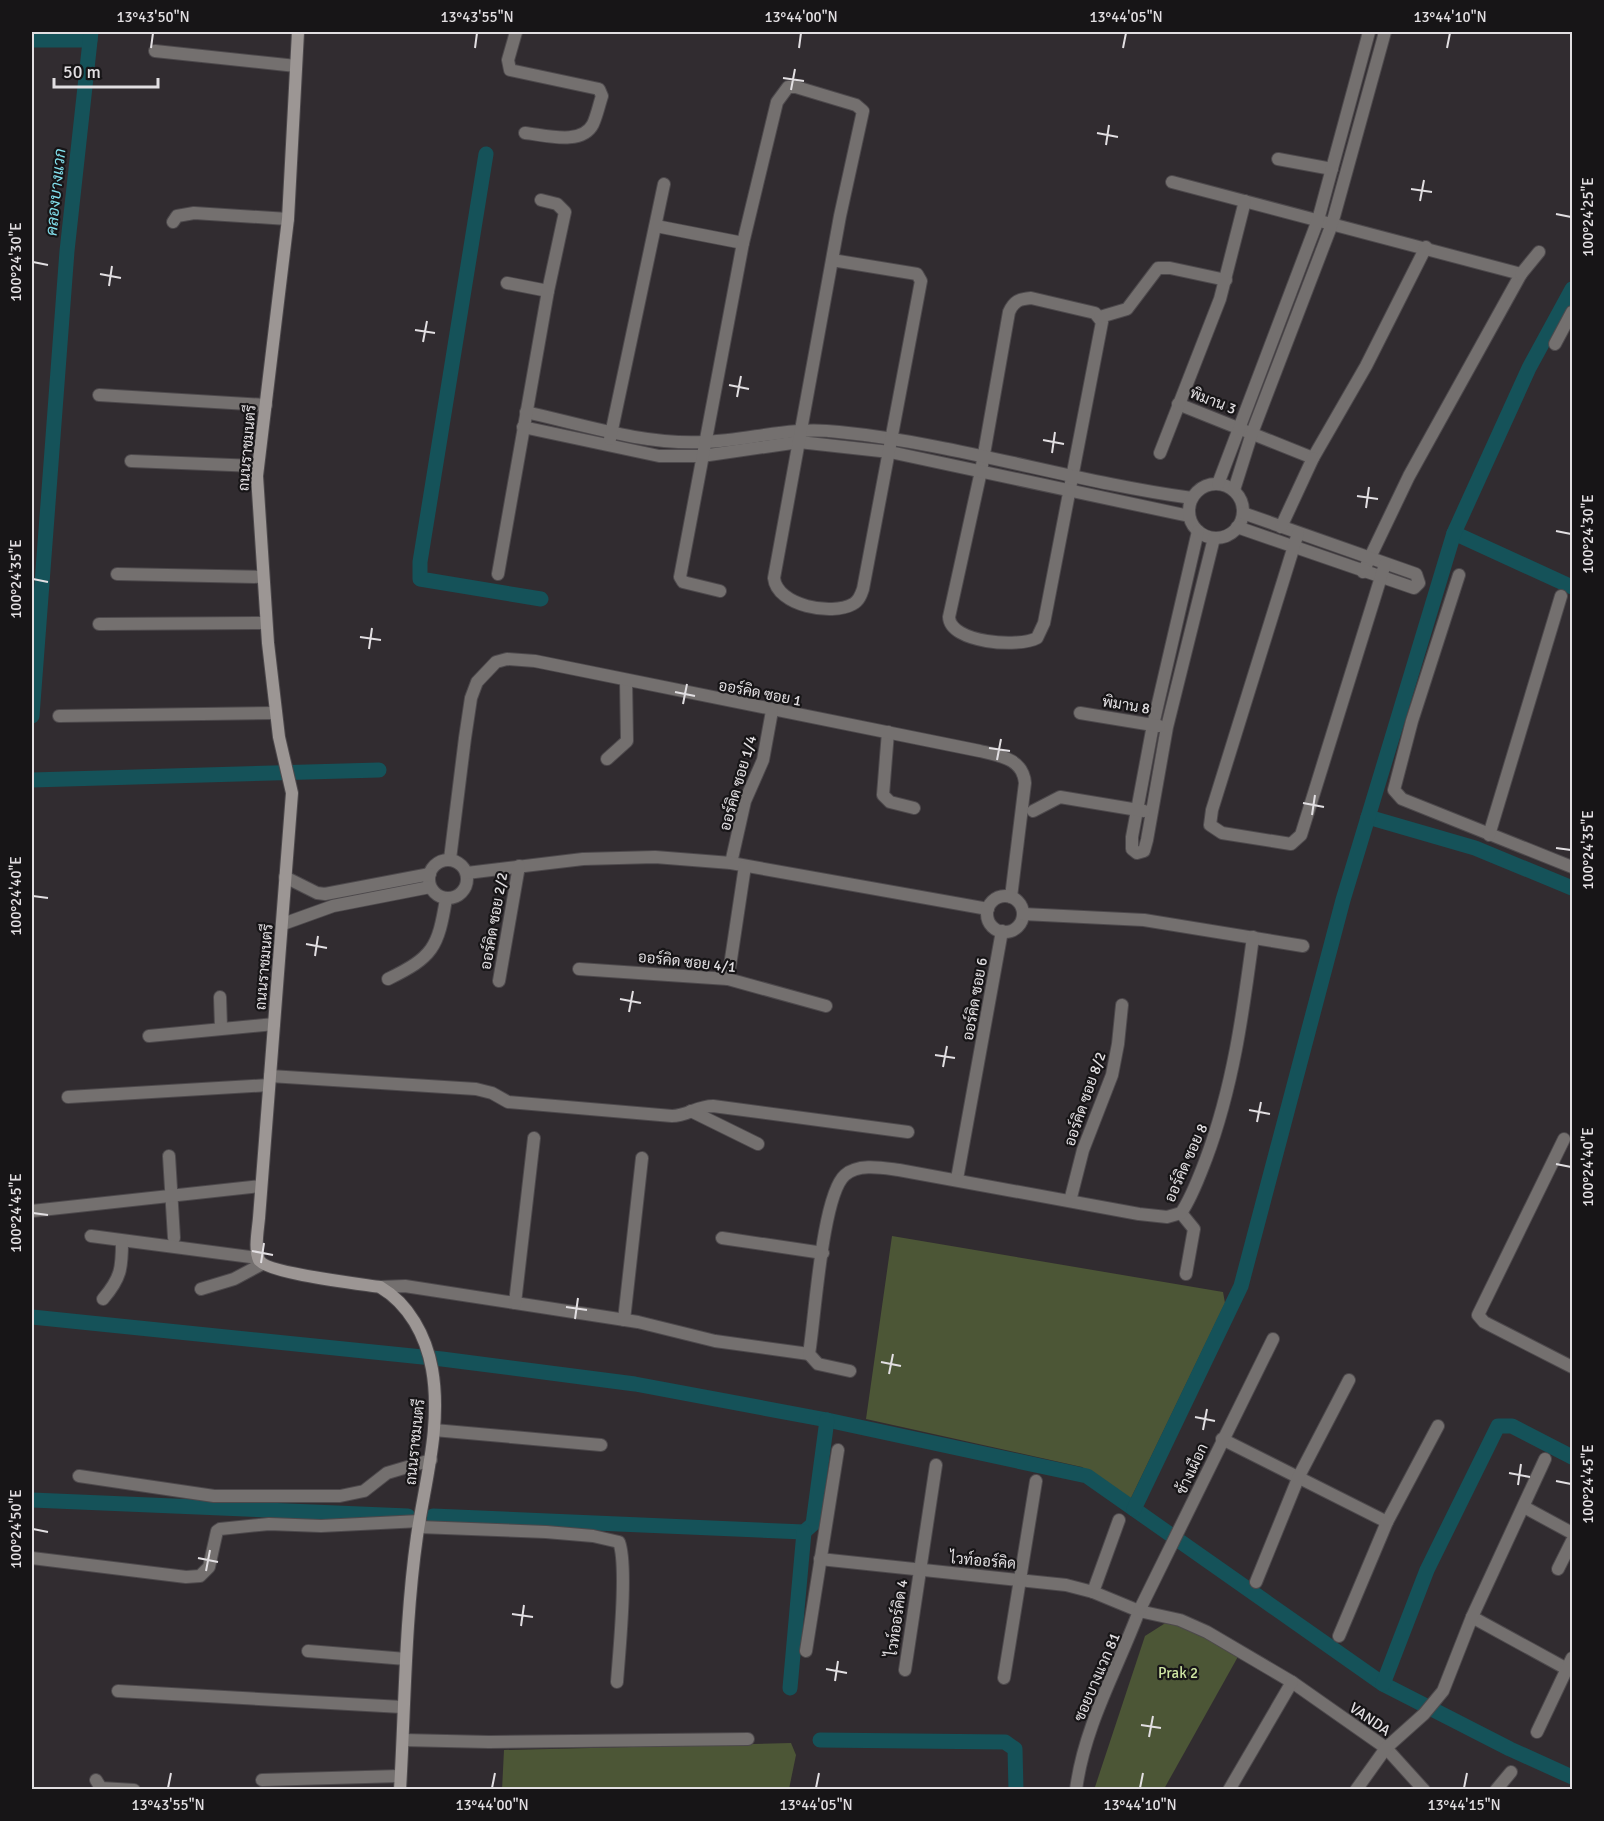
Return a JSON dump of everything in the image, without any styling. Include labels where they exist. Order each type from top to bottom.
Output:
[{"type":"street","name":"ถนนราชมนตรี","points":[[298,32],[288,219],[258,466],[258,502],[266,623],[276,713],[291,783],[292,802],[261,1186],[260,1261],[280,1270],[380,1287],[402,1303],[425,1345],[432,1368],[434,1430],[420,1524],[406,1659],[400,1790]]},
{"type":"street","points":[[516,32],[508,60],[510,70],[599,89],[602,96],[593,124],[581,135],[571,137],[525,133]]},
{"type":"street","points":[[1218,484],[1318,220],[1369,32]]},
{"type":"street","points":[[1234,490],[1252,433],[1332,224],[1385,32]]},
{"type":"street","points":[[155,51],[296,66]]},
{"type":"street","points":[[720,591],[683,582],[680,577],[743,243],[777,102],[788,87],[796,87],[856,105],[863,111],[832,260],[774,578],[779,593],[793,602],[816,607],[839,608],[853,604],[859,599],[893,439],[921,281],[917,274],[832,260]]},
{"type":"street","points":[[1278,159],[1332,170]]},
{"type":"street","points":[[1172,182],[1426,247],[1521,274]]},
{"type":"street","points":[[609,446],[664,184]]},
{"type":"street","points":[[498,574],[548,291],[565,212],[557,204],[541,200]]},
{"type":"street","points":[[1160,453],[1226,280],[1245,201]]},
{"type":"street","points":[[173,222],[177,216],[194,213],[288,219]]},
{"type":"street","points":[[656,226],[743,243]]},
{"type":"street","points":[[1281,527],[1313,458],[1366,366],[1426,247]]},
{"type":"street","points":[[1363,572],[1408,476],[1521,274],[1539,252]]},
{"type":"street","points":[[1100,317],[1102,322],[1074,475],[1042,632],[1031,641],[1021,644],[984,640],[954,628],[949,617],[981,471],[1009,312],[1013,303],[1020,299],[1031,298],[1079,308],[1100,317],[1127,309],[1158,268],[1170,268],[1226,280]]},
{"type":"street","points":[[507,283],[548,291]]},
{"type":"street","points":[[1555,344],[1572,312]]},
{"type":"street","points":[[99,395],[266,405]]},
{"type":"street","name":"พิมาน 3","points":[[1178,404],[1313,458]]},
{"type":"street","points":[[526,412],[660,441],[705,442],[801,429],[893,439],[984,455],[1192,498]]},
{"type":"street","points":[[523,427],[660,456],[702,456],[799,442],[890,452],[1189,516]]},
{"type":"street","points":[[131,461],[258,466]]},
{"type":"street","points":[[1218,484],[1234,490],[1242,505],[1243,513],[1237,527],[1223,537],[1214,538],[1198,531],[1189,516],[1192,498],[1203,487],[1218,484]]},
{"type":"street","points":[[1237,527],[1380,578],[1414,588],[1419,583],[1416,574],[1243,513]]},
{"type":"street","points":[[1198,531],[1153,725],[1131,845],[1133,851],[1137,853],[1141,853],[1145,848],[1167,727],[1214,538]]},
{"type":"street","points":[[1298,533],[1212,810],[1210,825],[1222,833],[1291,844],[1301,835],[1385,564]]},
{"type":"street","points":[[117,574],[262,577]]},
{"type":"street","points":[[1459,575],[1399,765],[1394,790],[1402,799],[1572,867]]},
{"type":"street","points":[[1489,835],[1561,596]]},
{"type":"street","points":[[99,624],[266,623]]},
{"type":"street","name":"ออร์คิด ซอย 1","points":[[450,860],[471,698],[484,672],[496,662],[507,659],[535,661],[772,711],[1003,756],[1022,770],[1025,783],[1011,897]]},
{"type":"street","points":[[607,759],[627,741],[626,680]]},
{"type":"street","name":"ออร์คิด ซอย 1/4","points":[[732,863],[745,801],[763,760],[772,711]]},
{"type":"street","points":[[59,716],[276,713]]},
{"type":"street","name":"พิมาน 8","points":[[1080,713],[1167,727]]},
{"type":"street","points":[[888,732],[883,795],[890,802],[914,808]]},
{"type":"street","points":[[1033,811],[1060,797],[1152,812]]},
{"type":"street","points":[[467,873],[621,856],[732,863],[988,909]]},
{"type":"street","points":[[450,860],[463,867],[467,873],[465,888],[460,894],[446,899],[430,887],[430,874],[436,864],[450,860]]},
{"type":"street","name":"ออร์คิด ซอย 2/2","points":[[499,981],[519,866]]},
{"type":"street","points":[[728,979],[745,866]]},
{"type":"street","points":[[285,877],[317,893],[430,874]]},
{"type":"street","points":[[282,924],[315,910],[430,887]]},
{"type":"street","points":[[315,910],[317,893]]},
{"type":"street","points":[[1011,897],[1020,903],[1023,914],[1019,925],[1009,932],[1002,932],[992,926],[988,909],[995,899],[1011,897]]},
{"type":"street","points":[[388,979],[418,964],[428,956],[442,925],[446,899]]},
{"type":"street","points":[[1023,914],[1144,920],[1303,946]]},
{"type":"street","name":"ออร์คิด ซอย 6","points":[[957,1179],[1002,932]]},
{"type":"street","name":"ออร์คิด ซอย 8","points":[[809,1354],[833,1197],[838,1184],[846,1174],[874,1167],[957,1179],[1139,1214],[1167,1217],[1181,1214],[1199,1177],[1222,1115],[1231,1080],[1253,937]]},
{"type":"street","name":"ออร์คิด ซอย 4/1","points":[[579,969],[728,979],[826,1006]]},
{"type":"street","points":[[220,997],[221,1027]]},
{"type":"street","name":"ออร์คิด ซอย 8/2","points":[[1070,1200],[1083,1150],[1112,1075],[1122,1005]]},
{"type":"street","points":[[149,1036],[221,1027],[274,1024]]},
{"type":"street","points":[[68,1097],[270,1081],[476,1089],[492,1093],[507,1102],[672,1116],[701,1106],[713,1106],[908,1132]]},
{"type":"street","points":[[691,1111],[758,1144]]},
{"type":"street","points":[[514,1303],[534,1138]]},
{"type":"street","points":[[1564,1139],[1478,1315],[1484,1322],[1572,1367]]},
{"type":"street","points":[[169,1156],[174,1238]]},
{"type":"street","points":[[624,1320],[642,1158]]},
{"type":"street","points":[[32,1211],[261,1186]]},
{"type":"street","points":[[1181,1214],[1194,1229],[1186,1274]]},
{"type":"street","points":[[91,1236],[260,1261]]},
{"type":"street","points":[[722,1238],[823,1253]]},
{"type":"street","points":[[104,1299],[117,1283],[122,1242]]},
{"type":"street","points":[[201,1289],[234,1279],[260,1261]]},
{"type":"street","points":[[380,1287],[405,1286],[624,1320],[706,1339],[809,1354],[818,1364],[850,1371]]},
{"type":"street","name":"ช้างเผือก","points":[[1139,1611],[1273,1339]]},
{"type":"street","points":[[1256,1582],[1299,1476],[1349,1380]]},
{"type":"street","points":[[1339,1636],[1387,1522],[1438,1426]]},
{"type":"street","points":[[434,1430],[601,1445]]},
{"type":"street","points":[[1222,1439],[1387,1522]]},
{"type":"street","points":[[806,1651],[838,1450]]},
{"type":"street","points":[[1356,1790],[1386,1748],[1424,1714],[1438,1698],[1472,1617],[1545,1459]]},
{"type":"street","points":[[79,1476],[214,1496],[340,1496],[364,1491],[387,1473],[431,1460]]},
{"type":"street","name":"ไวท์ออร์คิด 4","points":[[905,1670],[936,1465]]},
{"type":"street","points":[[1004,1678],[1036,1481]]},
{"type":"street","points":[[1524,1507],[1572,1533]]},
{"type":"street","points":[[1093,1592],[1119,1520]]},
{"type":"street","points":[[32,1558],[186,1577],[200,1576],[210,1567],[217,1531],[269,1524],[321,1526],[420,1524],[610,1538],[619,1542],[622,1549],[616,1682]]},
{"type":"street","points":[[1558,1569],[1572,1542]]},
{"type":"street","name":"ไวท์ออร์คิด","points":[[820,1559],[1020,1580],[1093,1592],[1139,1611]]},
{"type":"street","name":"VANDA","points":[[1139,1611],[1194,1624],[1292,1682],[1386,1748],[1424,1790]]},
{"type":"street","name":"ซอยบางแวก 81","points":[[1076,1790],[1100,1701],[1123,1654],[1139,1611]]},
{"type":"street","points":[[1472,1617],[1570,1664],[1537,1732]]},
{"type":"street","points":[[308,1651],[406,1659]]},
{"type":"street","points":[[1229,1790],[1292,1682]]},
{"type":"street","points":[[118,1691],[402,1707]]},
{"type":"street","points":[[402,1740],[489,1742],[748,1739]]},
{"type":"street","points":[[1496,1790],[1511,1772]]},
{"type":"street","points":[[262,1780],[400,1776]]},
{"type":"street","points":[[96,1780],[101,1788],[134,1790]]},
{"type":"green space","points":[[892,1236],[1223,1292],[1225,1303],[1130,1500],[1082,1467],[866,1419]]},
{"type":"green space","name":"Prak 2","points":[[1167,1622],[1202,1627],[1240,1653],[1164,1789],[1094,1790],[1145,1636]]},
{"type":"green space","points":[[791,1743],[796,1755],[789,1789],[502,1790],[504,1750]]},
{"type":"waterway","name":"คลองบางแวก","points":[[32,716],[67,251],[91,32]]},
{"type":"waterway","points":[[32,40],[90,40]]},
{"type":"waterway","points":[[486,154],[420,562],[420,579],[541,599]]},
{"type":"waterway","points":[[1134,1509],[1241,1286],[1343,900],[1454,533],[1529,368],[1572,289]]},
{"type":"waterway","points":[[1454,533],[1572,587]]},
{"type":"waterway","points":[[32,780],[379,770]]},
{"type":"waterway","points":[[1368,817],[1475,848],[1572,888]]},
{"type":"waterway","points":[[32,1317],[442,1359],[635,1384],[827,1420],[1087,1476],[1383,1684],[1510,1749],[1572,1777]]},
{"type":"waterway","points":[[433,1516],[804,1532],[813,1524],[827,1420]]},
{"type":"waterway","points":[[1383,1684],[1427,1570],[1498,1426],[1512,1426],[1572,1457]]},
{"type":"waterway","points":[[32,1500],[408,1516]]},
{"type":"waterway","points":[[790,1688],[804,1532]]},
{"type":"waterway","points":[[820,1740],[1005,1742],[1015,1749],[1016,1790]]}]
